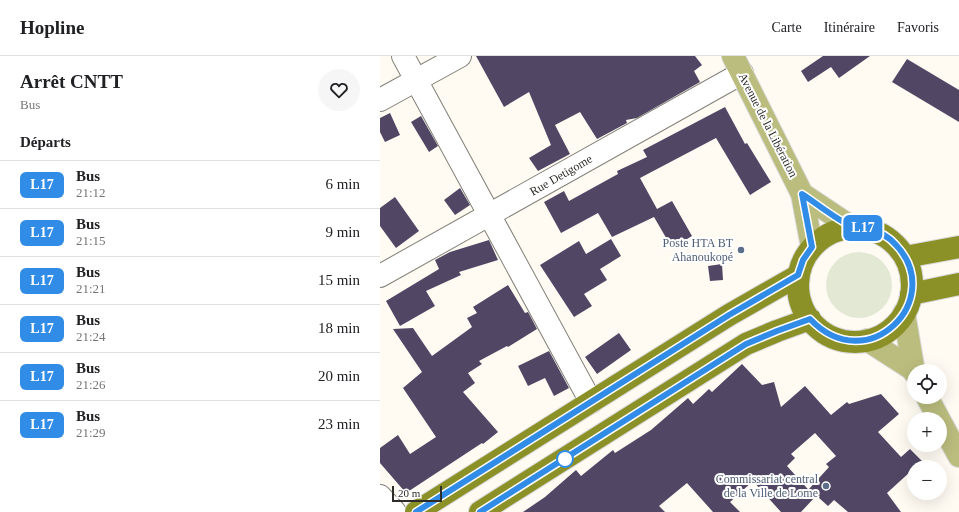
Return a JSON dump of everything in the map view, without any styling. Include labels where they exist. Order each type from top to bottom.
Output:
[{"type":"highway","points":[[853,228],[869,229],[884,235],[896,245],[905,257],[912,275],[908,304],[895,325],[882,335],[867,340],[852,341],[828,335],[810,319],[802,306],[798,290],[798,275],[803,260],[812,247],[824,237],[838,230],[853,228]]},
{"type":"highway","points":[[905,257],[959,247]]},
{"type":"highway","points":[[416,512],[729,315],[798,275]]},
{"type":"highway","points":[[908,304],[959,284]]},
{"type":"highway","points":[[480,512],[746,344],[810,319]]},
{"type":"main road","name":"Avenue de la Libération","points":[[737,64],[802,194]]},
{"type":"main road","points":[[802,194],[853,228]]},
{"type":"main road","points":[[802,194],[812,247]]},
{"type":"main road","points":[[908,304],[912,364]]},
{"type":"main road","points":[[867,340],[907,367]]},
{"type":"main road","points":[[947,433],[959,456]]},
{"type":"street","points":[[403,56],[591,402]]},
{"type":"street","points":[[380,100],[460,56]]},
{"type":"street","name":"Rue Detigome","points":[[380,276],[489,216],[737,64]]},
{"type":"street","points":[[380,496],[395,512]]},
{"type":"green space","points":[[859,252],[872,255],[882,262],[889,272],[892,285],[889,298],[882,308],[872,315],[859,318],[846,315],[836,308],[829,298],[826,285],[829,272],[836,262],[846,255]]},
{"type":"building","points":[[476,56],[695,56],[702,65],[694,71],[700,82],[637,118],[626,120],[627,123],[597,139],[580,112],[555,125],[570,154],[538,171],[529,158],[551,145],[529,92],[504,107]]},
{"type":"building","points":[[823,56],[870,56],[839,78],[831,67],[808,82],[801,71]]},
{"type":"building","points":[[907,59],[959,90],[959,122],[892,82]]},
{"type":"building","points":[[725,107],[745,144],[747,143],[771,182],[750,195],[716,138],[640,178],[657,209],[672,201],[692,236],[672,248],[654,217],[612,237],[598,213],[561,233],[544,202],[564,191],[569,201],[618,174],[617,171],[647,157],[643,150]]},
{"type":"building","points":[[390,113],[400,135],[385,142],[380,132],[380,118]]},
{"type":"building","points":[[421,116],[438,146],[429,152],[411,122]]},
{"type":"building","points":[[460,188],[470,205],[455,215],[444,200]]},
{"type":"building","points":[[395,197],[419,231],[396,248],[380,226],[380,208]]},
{"type":"building","points":[[611,239],[621,256],[600,269],[607,280],[584,294],[592,306],[574,317],[540,265],[579,241],[586,254]]},
{"type":"building","points":[[489,240],[498,260],[459,272],[461,275],[426,291],[435,306],[400,326],[386,301],[439,269],[435,260],[450,252]]},
{"type":"building","points":[[722,264],[723,280],[710,281],[708,266]]},
{"type":"building","points":[[508,285],[525,313],[528,312],[537,329],[508,347],[507,346],[479,361],[482,364],[468,373],[475,383],[463,392],[498,432],[483,444],[482,443],[406,493],[380,463],[380,448],[398,435],[410,454],[436,437],[403,388],[422,372],[393,329],[413,328],[432,356],[472,327],[467,318],[477,313],[473,307]]},
{"type":"building","points":[[619,333],[631,350],[597,374],[585,357]]},
{"type":"building","points":[[549,351],[569,388],[554,396],[545,378],[528,386],[518,366]]},
{"type":"building","points":[[742,364],[762,385],[774,382],[781,407],[805,386],[831,415],[847,402],[849,404],[881,394],[899,414],[878,432],[901,457],[907,452],[913,452],[921,460],[907,460],[907,475],[887,493],[901,512],[848,512],[834,500],[828,506],[809,489],[829,467],[826,464],[836,456],[815,433],[791,454],[795,458],[787,466],[815,497],[801,512],[781,512],[753,481],[730,502],[740,512],[713,512],[687,483],[659,506],[665,512],[523,512],[545,497],[576,470],[581,476],[613,450],[615,453],[651,430],[688,398],[693,404],[709,389],[712,392]]},
{"type":"bus line","name":"L17","points":[[416,512],[729,315],[798,275],[803,260],[812,247],[802,194],[853,228],[869,229],[884,235],[896,245],[905,257],[912,275],[910,301],[908,307],[895,325],[882,335],[867,340],[852,341],[840,339],[828,335],[818,328],[810,319],[746,344],[480,512]]},
{"type":"place","name":"Poste HTA BT Ahanoukopé","points":[[741,250]]},
{"type":"place","name":"Commissariat central de la Ville de Lome","points":[[826,486]]}]
